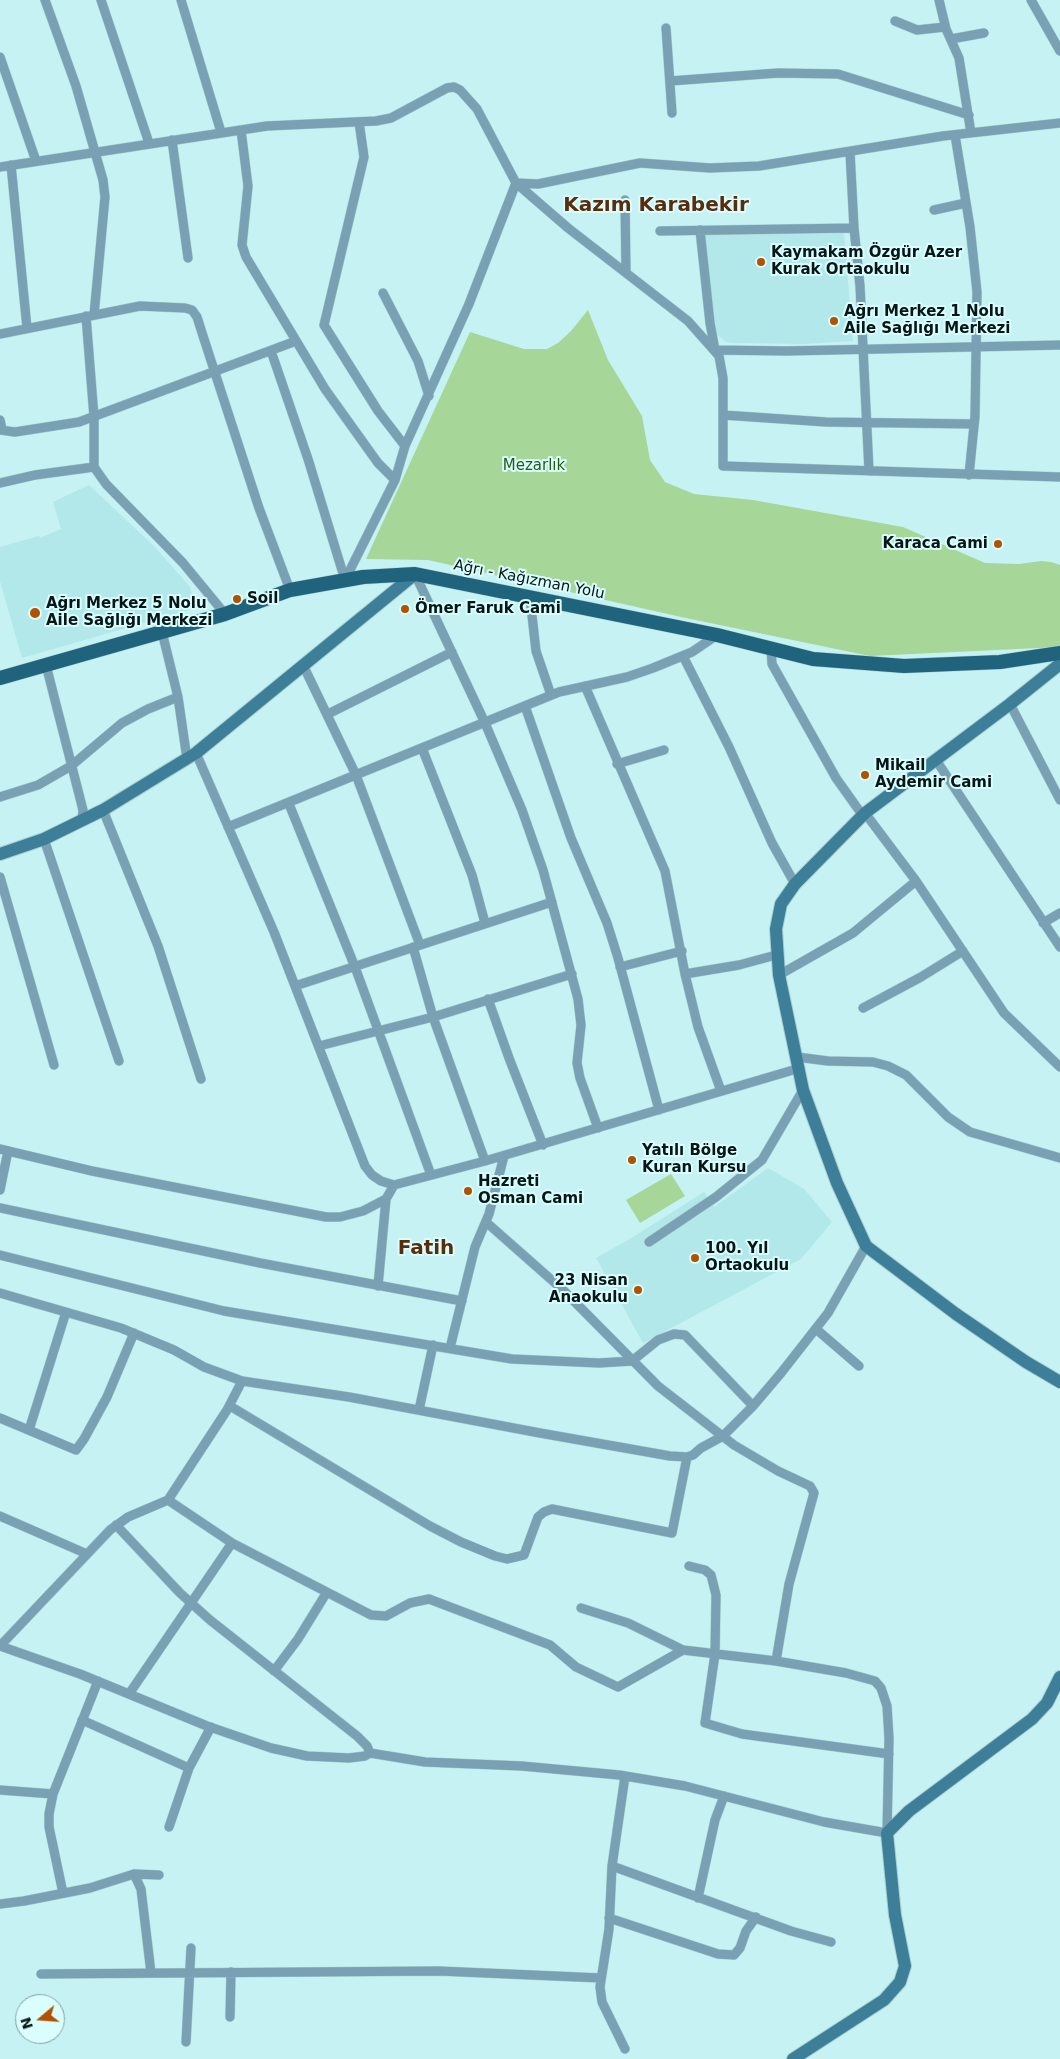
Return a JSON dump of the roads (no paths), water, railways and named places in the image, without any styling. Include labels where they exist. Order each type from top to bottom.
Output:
[{"type":"main road","name":"Ağrı - Kağızman Yolu","points":[[0,678],[225,614],[290,590],[345,580],[415,574],[716,635],[813,658],[904,666],[1000,662],[1060,653]]},
{"type":"street","points":[[45,0],[96,150],[104,180],[105,197],[90,315],[94,467],[106,484],[183,563],[225,614]]},
{"type":"street","points":[[101,0],[149,143]]},
{"type":"street","points":[[181,0],[221,132]]},
{"type":"street","points":[[939,0],[945,26],[959,58],[971,133]]},
{"type":"street","points":[[1031,0],[1060,51]]},
{"type":"street","points":[[895,20],[917,30],[945,26]]},
{"type":"street","points":[[666,28],[672,113]]},
{"type":"street","points":[[951,39],[984,33]]},
{"type":"street","points":[[0,57],[36,161]]},
{"type":"street","points":[[670,81],[778,73],[838,74],[969,115]]},
{"type":"street","points":[[0,166],[96,150],[267,126],[358,122],[391,118],[446,88],[454,87],[460,90],[477,109],[516,183],[568,228],[688,321],[715,350],[719,356],[723,378],[722,466],[969,475],[1060,476]]},
{"type":"street","points":[[358,122],[364,157],[324,325],[378,411],[405,446]]},
{"type":"street","points":[[516,183],[538,184],[640,162],[710,168],[759,166],[955,135],[1060,123]]},
{"type":"street","points":[[240,130],[248,186],[242,245],[255,272],[325,389],[378,463],[395,480]]},
{"type":"street","points":[[955,135],[977,292],[974,424],[969,475]]},
{"type":"street","points":[[172,140],[188,258]]},
{"type":"street","points":[[850,152],[864,349],[868,470]]},
{"type":"street","points":[[11,164],[27,328]]},
{"type":"street","points":[[345,580],[395,480],[405,446],[469,304],[516,183]]},
{"type":"street","points":[[625,200],[626,273]]},
{"type":"street","points":[[934,210],[966,203]]},
{"type":"street","points":[[660,231],[854,228]]},
{"type":"street","points":[[700,230],[710,323],[715,350]]},
{"type":"street","points":[[383,293],[418,361],[429,396]]},
{"type":"street","points":[[0,334],[140,306],[192,310],[197,317],[260,508],[290,590]]},
{"type":"street","points":[[0,420],[1,430],[15,432],[80,422],[296,341]]},
{"type":"street","points":[[715,350],[787,351],[1060,345]]},
{"type":"street","points":[[271,351],[308,459],[345,580]]},
{"type":"street","points":[[723,416],[826,422],[867,421],[974,424]]},
{"type":"street","points":[[0,483],[35,475],[94,467]]},
{"type":"street","points":[[0,854],[44,839],[103,810],[192,756],[415,574],[485,722],[522,810],[552,902],[578,999],[581,1024],[577,1063],[580,1078],[598,1128]]},
{"type":"street","points":[[530,598],[536,650],[551,695]]},
{"type":"street","points":[[162,632],[192,756],[228,827],[295,986],[365,1166],[372,1175],[381,1181],[394,1185],[504,1156],[721,1091],[799,1062],[828,1061],[873,1062],[888,1066],[906,1075],[948,1116],[970,1132],[1060,1158]]},
{"type":"street","points":[[228,827],[289,804],[551,695],[627,677],[683,656],[716,635]]},
{"type":"street","points":[[771,648],[772,664],[836,778],[916,880],[1004,1013],[1060,1067]]},
{"type":"street","points":[[328,714],[452,652]]},
{"type":"street","points":[[683,656],[776,851],[795,884]]},
{"type":"street","points":[[1060,664],[864,814],[795,884],[782,904],[776,928],[776,955],[779,975],[799,1062],[803,1090],[837,1183],[866,1246],[964,1319],[1026,1362],[1060,1382]]},
{"type":"street","points":[[46,665],[83,810],[82,820]]},
{"type":"street","points":[[303,665],[356,775],[417,946],[433,1017],[485,1161]]},
{"type":"street","points":[[585,686],[617,764],[665,870],[685,974],[698,1026],[721,1091]]},
{"type":"street","points":[[0,797],[38,785],[71,766],[122,723],[148,709],[178,697]]},
{"type":"street","points":[[1010,704],[1060,800]]},
{"type":"street","points":[[526,706],[571,838],[607,924],[659,1110]]},
{"type":"street","points":[[422,748],[472,875],[485,923]]},
{"type":"street","points":[[617,764],[664,750]]},
{"type":"street","points":[[936,760],[1060,947]]},
{"type":"street","points":[[289,804],[355,967],[431,1175]]},
{"type":"street","points":[[103,810],[158,946],[201,1079]]},
{"type":"street","points":[[44,839],[119,1061]]},
{"type":"street","points":[[0,876],[54,1065]]},
{"type":"street","points":[[779,975],[853,932],[916,880]]},
{"type":"street","points":[[295,986],[552,902]]},
{"type":"street","points":[[1043,922],[1060,913]]},
{"type":"street","points":[[620,967],[682,951]]},
{"type":"street","points":[[863,1008],[921,977],[963,951]]},
{"type":"street","points":[[685,974],[739,965],[776,955]]},
{"type":"street","points":[[319,1046],[433,1017],[572,974]]},
{"type":"street","points":[[488,999],[543,1145]]},
{"type":"street","points":[[649,1242],[716,1197],[762,1160],[803,1090]]},
{"type":"street","points":[[0,1190],[4,1150],[92,1171],[326,1217],[340,1217],[364,1211],[386,1199]]},
{"type":"street","points":[[450,1348],[475,1247],[486,1222],[504,1156]]},
{"type":"street","points":[[378,1286],[386,1199],[394,1185]]},
{"type":"street","points":[[0,1208],[260,1263],[462,1301]]},
{"type":"street","points":[[486,1222],[563,1290],[658,1386],[756,1459],[810,1486],[814,1493],[788,1584],[776,1661]]},
{"type":"street","points":[[0,1293],[134,1334],[174,1350],[204,1367],[242,1381],[348,1396],[670,1456],[687,1457],[723,1436],[752,1406],[828,1313],[866,1246]]},
{"type":"street","points":[[0,1255],[224,1311],[512,1359],[600,1363],[632,1361],[658,1340],[674,1334],[685,1335],[752,1406]]},
{"type":"street","points":[[29,1430],[66,1312]]},
{"type":"street","points":[[816,1328],[859,1366]]},
{"type":"street","points":[[0,1418],[76,1450],[107,1397],[134,1334]]},
{"type":"street","points":[[419,1410],[433,1345]]},
{"type":"street","points":[[242,1381],[230,1406],[168,1500],[128,1517],[116,1525],[0,1646],[98,1681],[211,1727],[271,1748],[307,1756],[349,1758],[370,1754],[425,1762],[522,1766],[625,1776],[685,1786],[824,1822],[888,1833]]},
{"type":"street","points":[[230,1406],[430,1526],[461,1542],[507,1559],[524,1555],[538,1517],[552,1509],[672,1534],[687,1457]]},
{"type":"street","points":[[168,1500],[232,1543],[372,1615],[386,1616],[410,1603],[429,1599],[550,1645],[576,1666],[618,1687],[683,1650]]},
{"type":"street","points":[[0,1516],[87,1554]]},
{"type":"street","points":[[116,1525],[190,1602],[210,1620],[357,1736],[367,1746],[370,1754]]},
{"type":"street","points":[[129,1694],[232,1543]]},
{"type":"street","points":[[689,1566],[705,1570],[711,1575],[715,1586],[714,1654],[705,1723],[742,1734],[889,1754]]},
{"type":"street","points":[[274,1671],[298,1639],[327,1592]]},
{"type":"street","points":[[581,1608],[628,1623],[683,1650],[776,1661],[846,1673],[875,1681],[881,1688],[887,1706],[889,1754],[888,1833],[896,1915],[904,1966],[900,1982],[884,2000],[793,2059]]},
{"type":"street","points":[[0,1634],[10,1635]]},
{"type":"street","points":[[888,1833],[909,1811],[1032,1719],[1047,1703],[1060,1677]]},
{"type":"street","points":[[63,1893],[49,1814],[53,1794],[98,1681]]},
{"type":"street","points":[[82,1720],[188,1768]]},
{"type":"street","points":[[169,1827],[188,1768],[211,1727]]},
{"type":"street","points":[[625,1776],[612,1866],[609,1918],[600,1978],[602,2002],[625,2049]]},
{"type":"street","points":[[0,1790],[53,1794]]},
{"type":"street","points":[[698,1898],[715,1820],[724,1796]]},
{"type":"street","points":[[612,1866],[790,1931],[831,1942]]},
{"type":"street","points":[[134,1874],[141,1889],[151,1972]]},
{"type":"street","points":[[0,1904],[90,1888],[134,1874],[159,1875]]},
{"type":"street","points":[[609,1918],[718,1954],[734,1955],[740,1948],[746,1931],[756,1917]]},
{"type":"street","points":[[186,2042],[191,1948]]},
{"type":"street","points":[[41,1974],[439,1971],[600,1978]]},
{"type":"street","points":[[230,2017],[231,1972]]},
{"type":"place","name":"Kaymakam Özgür Azer Kurak Ortaokulu","points":[[761,262]]},
{"type":"place","name":"Ağrı Merkez 1 Nolu Aile Sağlığı Merkezi","points":[[834,321]]},
{"type":"place","name":"Karaca Cami","points":[[998,544]]},
{"type":"place","name":"Soil","points":[[237,599]]},
{"type":"place","name":"Ömer Faruk Cami","points":[[405,609]]},
{"type":"place","name":"Ağrı Merkez 5 Nolu Aile Sağlığı Merkezi","points":[[35,613]]},
{"type":"place","name":"Mikail Aydemir Cami","points":[[865,775]]},
{"type":"place","name":"Yatılı Bölge Kuran Kursu","points":[[632,1160]]},
{"type":"place","name":"Hazreti Osman Cami","points":[[468,1191]]},
{"type":"place","name":"100. Yıl Ortaokulu","points":[[695,1258]]},
{"type":"place","name":"23 Nisan Anaokulu","points":[[638,1290]]},
{"type":"district","name":"Kazım Karabekir","points":[[656,206]]},
{"type":"district","name":"Fatih","points":[[426,1249]]},
{"type":"park label","name":"Mezarlık","points":[[534,466]]}]
